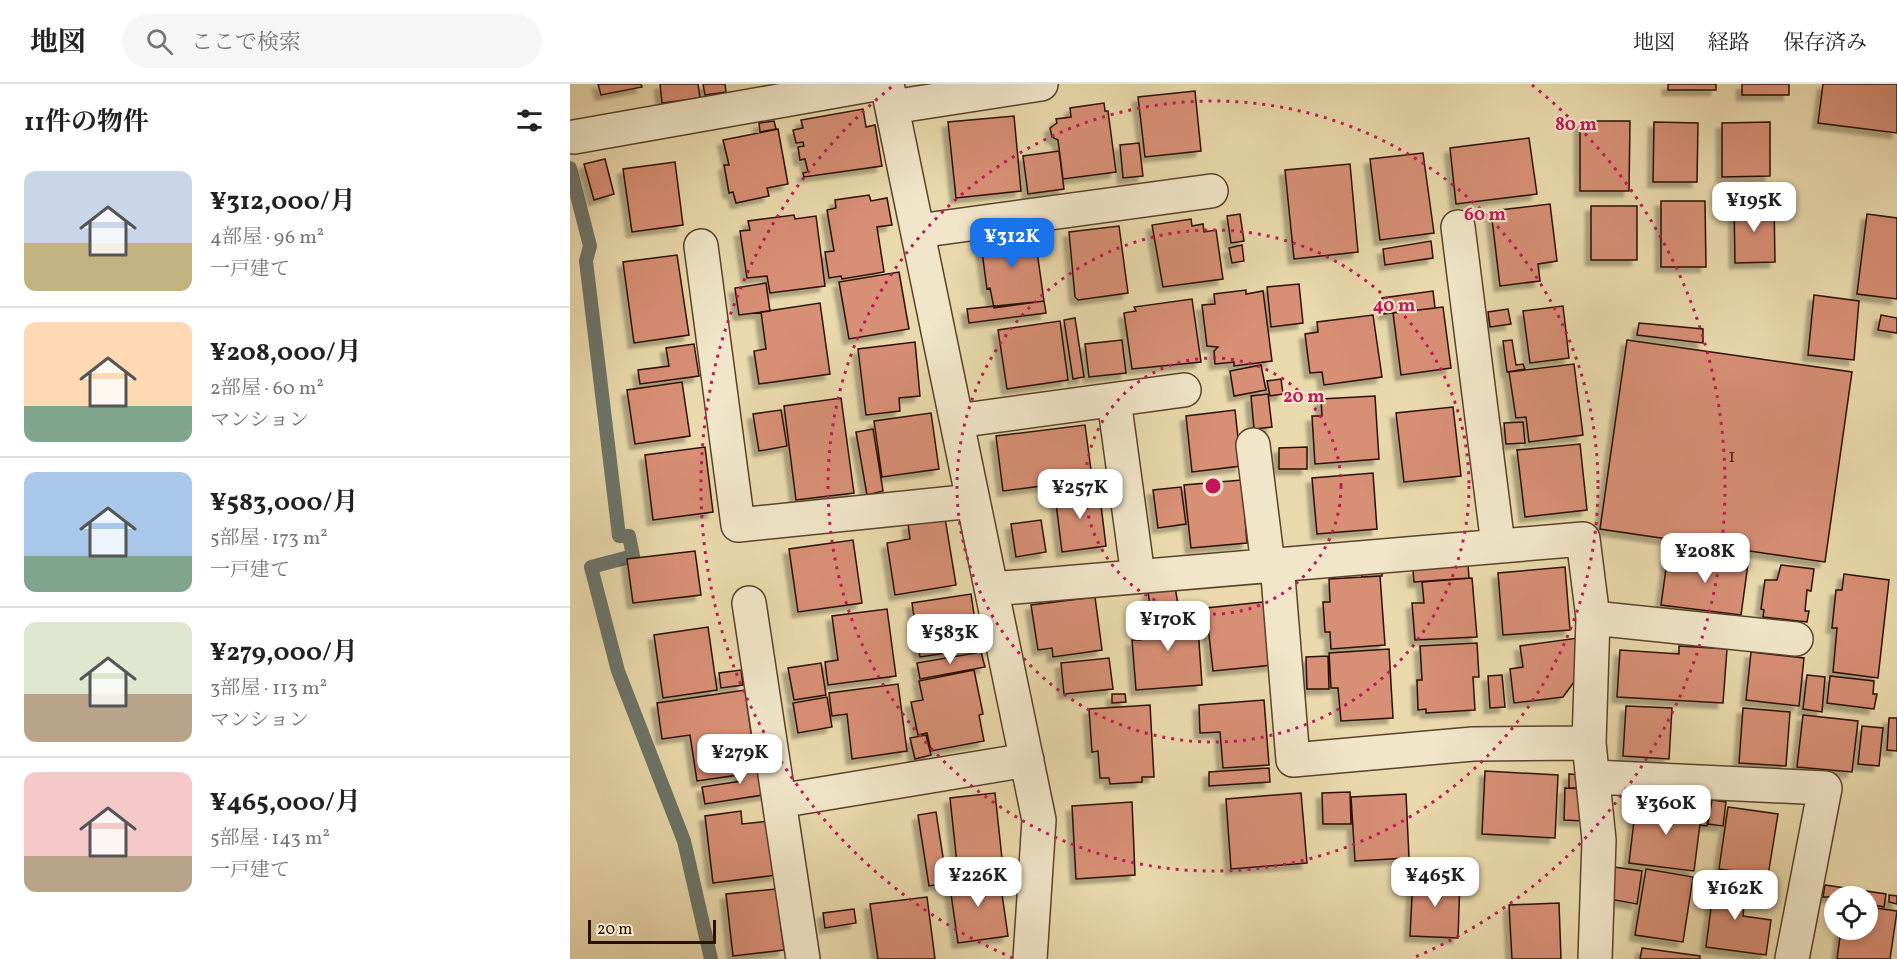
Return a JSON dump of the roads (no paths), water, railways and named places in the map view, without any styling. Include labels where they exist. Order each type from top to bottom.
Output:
[{"type":"street","points":[[574,137],[885,92],[1041,84]]},
{"type":"street","points":[[885,92],[918,231],[1039,820],[1030,959]]},
{"type":"street","points":[[918,231],[1211,191]]},
{"type":"street","points":[[1458,226],[1498,545]]},
{"type":"street","points":[[701,246],[738,525],[974,501]]},
{"type":"street","points":[[957,421],[1184,390]]},
{"type":"street","points":[[1114,400],[1138,576]]},
{"type":"street","points":[[1253,445],[1273,564],[1293,760],[1473,744],[1588,743]]},
{"type":"street","points":[[992,589],[1583,539],[1593,618],[1588,743],[1594,777],[1599,840],[1594,959]]},
{"type":"street","points":[[749,603],[803,959]]},
{"type":"street","points":[[1593,618],[1796,639]]},
{"type":"street","points":[[779,801],[1027,760]]},
{"type":"street","points":[[1594,777],[1825,788],[1792,959]]},
{"type":"waterway","points":[[570,168],[590,246],[586,261],[619,536],[629,536],[633,556],[591,567],[618,671],[684,841],[711,959]]}]
